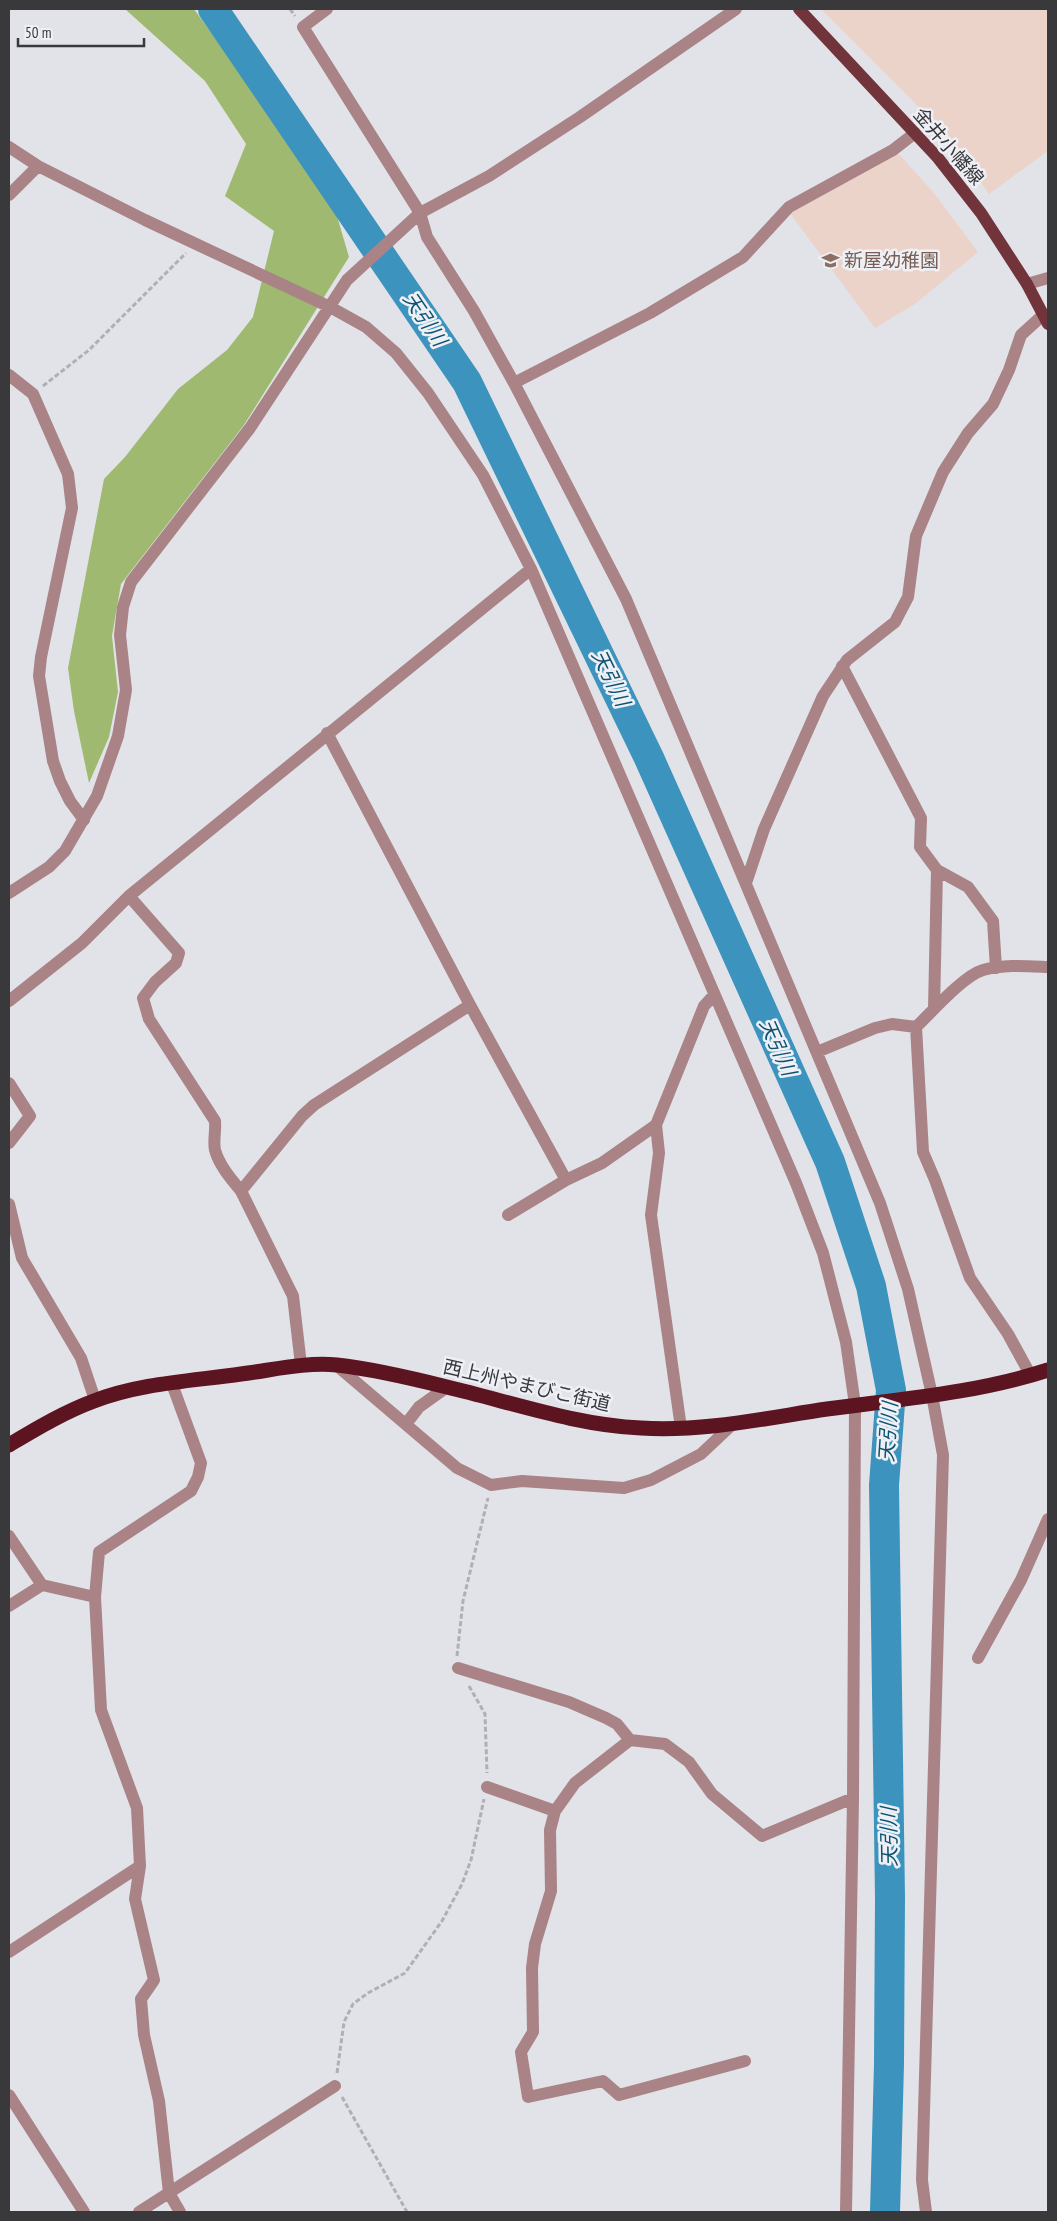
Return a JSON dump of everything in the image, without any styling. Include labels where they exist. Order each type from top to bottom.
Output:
[{"type":"highway","name":"西上州やまびこ街道","points":[[9,1446],[46,1424],[95,1400],[129,1390],[301,1365],[336,1365],[447,1387],[565,1417],[607,1425],[641,1428],[681,1428],[858,1405],[1030,1376],[1048,1370]]},
{"type":"main road","name":"金井小幡線","points":[[799,9],[938,158],[981,213],[1028,284],[1045,319]]},
{"type":"street","points":[[327,9],[303,27],[420,213],[427,237],[474,311],[626,600],[880,1203],[908,1290],[926,1395],[943,1455],[922,2180],[926,2212]]},
{"type":"street","points":[[9,893],[49,867],[66,851],[96,796],[118,736],[126,690],[120,635],[123,607],[131,582],[250,428],[347,280],[420,213],[489,176],[580,117],[736,9]]},
{"type":"street","points":[[514,384],[650,312],[743,257],[788,207],[893,150],[915,133]]},
{"type":"street","points":[[9,147],[38,166],[195,244],[330,307],[366,327],[396,354],[428,393],[484,475],[531,569],[792,1174],[823,1253],[846,1342],[858,1405],[846,2212]]},
{"type":"street","points":[[9,194],[38,166]]},
{"type":"street","points":[[1028,284],[1048,278]]},
{"type":"street","points":[[746,883],[764,829],[823,696],[847,660],[895,622],[908,597],[916,536],[943,472],[968,434],[993,404],[1009,370],[1021,334],[1045,319]]},
{"type":"street","points":[[9,375],[33,394],[68,474],[72,508],[41,657],[39,676],[53,760],[60,781],[70,801],[84,820]]},
{"type":"street","points":[[9,1001],[82,943],[129,896],[327,733],[531,569]]},
{"type":"street","points":[[842,666],[921,818],[920,847],[936,870],[968,887],[993,922],[996,968]]},
{"type":"street","points":[[327,733],[470,1005],[566,1180]]},
{"type":"street","points":[[934,1009],[936,870]]},
{"type":"street","points":[[129,896],[178,953],[176,963],[155,982],[143,998],[149,1019],[215,1121],[217,1133],[214,1148],[223,1168],[241,1191],[294,1296],[301,1365]]},
{"type":"street","points":[[1030,1376],[1008,1334],[970,1278],[936,1180],[923,1152],[916,1027],[954,989],[981,970],[1048,967]]},
{"type":"street","points":[[681,1428],[651,1215],[660,1153],[656,1126],[704,1006],[714,995]]},
{"type":"street","points":[[241,1191],[302,1116],[314,1105],[470,1005]]},
{"type":"street","points":[[817,1052],[875,1028],[892,1024],[916,1027]]},
{"type":"street","points":[[9,1083],[30,1116],[9,1142]]},
{"type":"street","points":[[508,1215],[566,1180],[602,1163],[656,1126]]},
{"type":"street","points":[[9,1204],[22,1258],[81,1358],[95,1400]]},
{"type":"street","points":[[336,1365],[457,1468],[491,1485],[522,1481],[624,1488],[650,1480],[701,1454],[735,1422]]},
{"type":"street","points":[[172,1384],[201,1464],[198,1477],[191,1491],[98,1552],[95,1597],[101,1710],[137,1808],[140,1866],[135,1899],[154,1980],[141,1999],[144,2035],[159,2101],[169,2193],[180,2212]]},
{"type":"street","points":[[406,1424],[418,1407],[447,1387]]},
{"type":"street","points":[[978,1658],[1021,1580],[1048,1519]]},
{"type":"street","points":[[9,1536],[42,1584],[95,1597]]},
{"type":"street","points":[[9,1606],[42,1584]]},
{"type":"street","points":[[458,1668],[569,1702],[617,1724],[630,1740],[665,1744],[689,1762],[712,1794],[762,1836],[853,1798]]},
{"type":"street","points":[[630,1740],[575,1783],[555,1811],[550,1830],[551,1891],[535,1944],[532,1968],[533,2032],[521,2052],[528,2097],[603,2081],[618,2095],[745,2061]]},
{"type":"street","points":[[487,1787],[555,1811]]},
{"type":"street","points":[[9,1952],[140,1866]]},
{"type":"street","points":[[139,2212],[335,2086]]},
{"type":"street","points":[[9,2094],[84,2212]]},
{"type":"path","points":[[33,394],[89,350],[195,244]]},
{"type":"path","points":[[407,2212],[335,2086],[344,2022],[353,2004],[368,1993],[405,1973],[442,1922],[462,1884],[471,1860],[487,1787],[485,1714],[458,1668],[457,1653],[463,1601],[491,1485]]},
{"type":"shaded area","points":[[821,9],[1048,9],[1048,151],[989,194],[951,142]]},
{"type":"shaded area","points":[[897,152],[934,193],[978,252],[915,304],[875,328],[789,212]]},
{"type":"green space","points":[[125,9],[194,9],[332,199],[349,257],[244,425],[121,584],[112,636],[118,692],[109,737],[89,783],[74,711],[68,668],[104,479],[125,457],[178,389],[227,350],[253,317],[274,231],[225,196],[246,144],[205,81]]},
{"type":"waterway","name":"天引川","points":[[213,9],[467,382],[649,758],[830,1162],[871,1286],[891,1390],[884,1485],[890,1897],[889,2064],[885,2212]]},
{"type":"place","name":"新屋幼稚園","points":[[830,260]]}]
